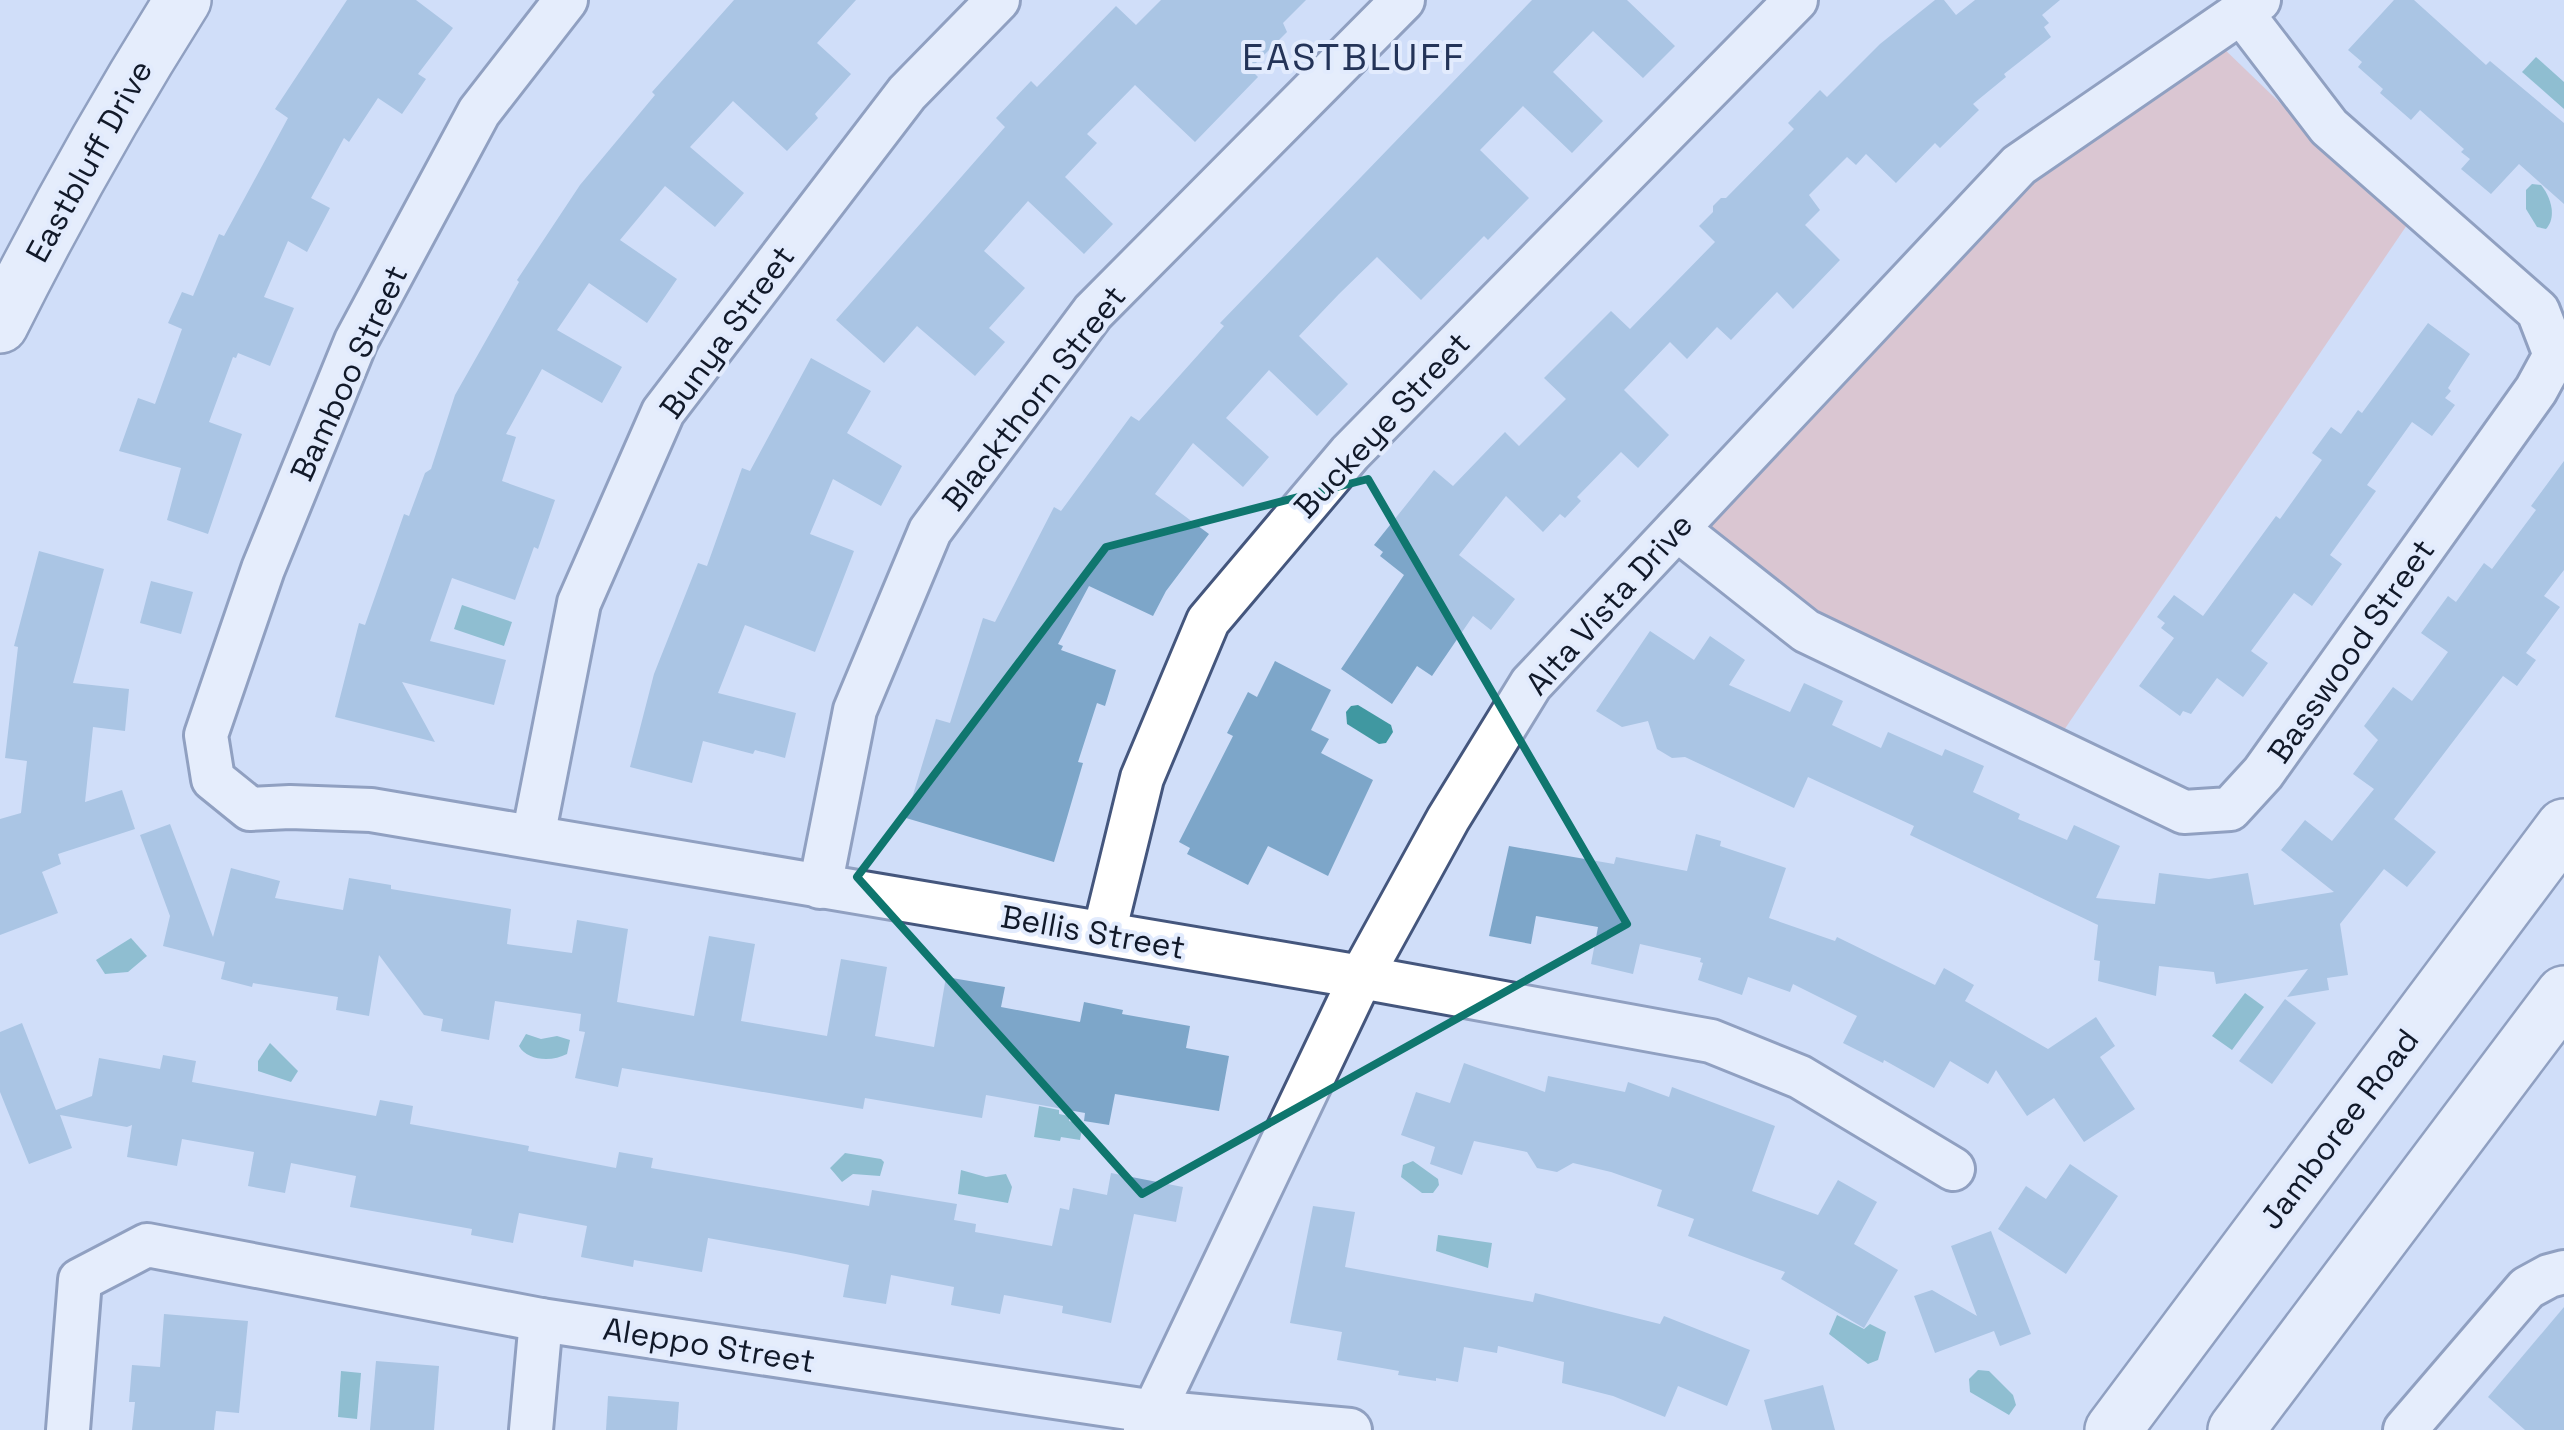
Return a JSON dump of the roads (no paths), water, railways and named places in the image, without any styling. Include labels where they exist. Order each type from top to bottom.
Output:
[{"type":"main road","name":"Eastbluff Drive","points":[[0,326],[54,216],[117,104],[183,0]]},
{"type":"main road","name":"Jamboree Road","points":[[2112,1430],[2564,827]]},
{"type":"main road","points":[[2236,1430],[2564,994]]},
{"type":"street","name":"Bamboo Street","points":[[212,779],[206,736],[262,569],[356,341],[479,112],[566,0]]},
{"type":"street","name":"Bunya Street","points":[[532,837],[580,603],[664,412],[907,94],[998,0]]},
{"type":"street","name":"Blackthorn Street","points":[[820,887],[854,710],[930,531],[1094,312],[1402,0]]},
{"type":"street","name":"Buckeye Street","points":[[1104,933],[1142,778],[1208,622],[1350,453],[1796,0]]},
{"type":"street","name":"Alta Vista Drive","points":[[1150,1421],[1361,977],[1448,820],[1531,684],[2019,165],[2250,6]]},
{"type":"street","name":"Basswood Street","points":[[1677,529],[1806,631],[2184,812],[2230,809],[2263,773],[2536,390],[2555,355],[2538,311],[2330,128],[2250,6]]},
{"type":"street","name":"Bellis Street","points":[[212,779],[250,810],[371,810],[1361,977],[1711,1041],[1800,1076],[1953,1168]]},
{"type":"street","name":"Aleppo Street","points":[[68,1430],[80,1280],[147,1245],[541,1320],[1150,1421],[1350,1430]]},
{"type":"street","points":[[2405,1430],[2528,1288],[2564,1272]]},
{"type":"street","points":[[530,1430],[541,1320]]},
{"type":"district","name":"EASTBLUFF","points":[[1354,57]]}]
